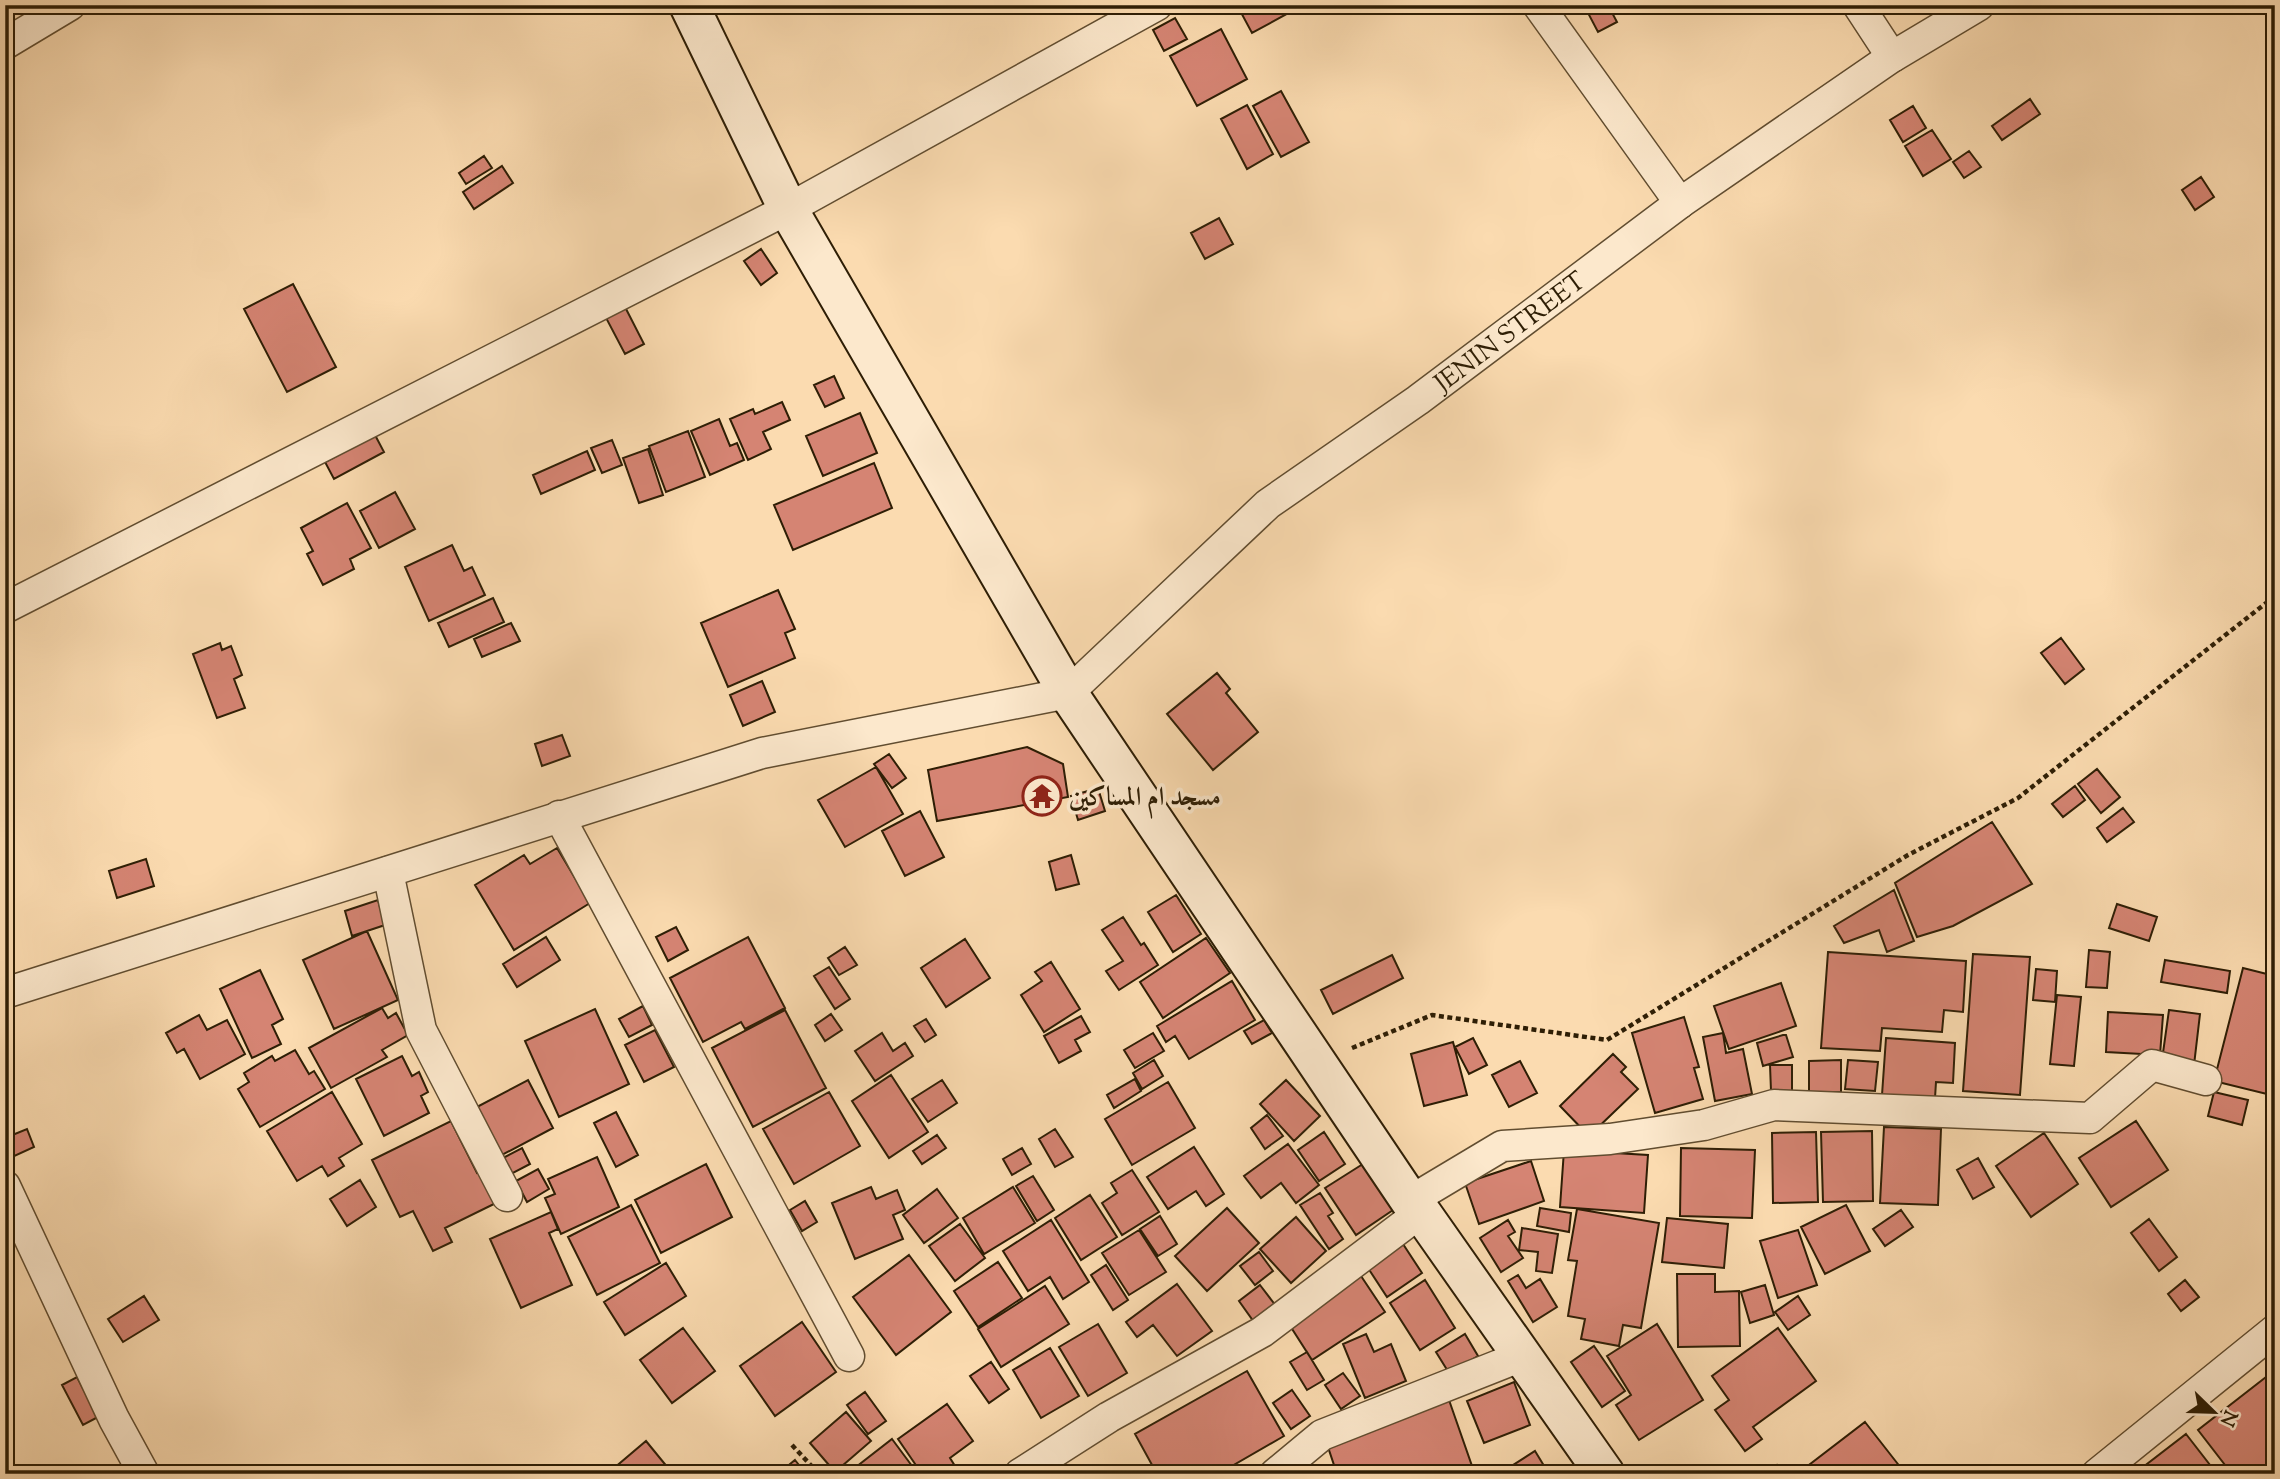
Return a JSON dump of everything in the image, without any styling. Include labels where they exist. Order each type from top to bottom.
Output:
[{"type":"street","points":[[5,44],[70,5]]},
{"type":"street","points":[[689,5],[788,209],[1068,693],[1416,1206],[1605,1474]]},
{"type":"street","points":[[5,608],[788,209],[1157,5]]},
{"type":"street","points":[[1538,5],[1680,203]]},
{"type":"street","points":[[1858,5],[1892,57]]},
{"type":"street","name":"JENIN STREET","points":[[1068,693],[1268,504],[1418,400],[1680,203],[1892,57],[1979,5]]},
{"type":"street","points":[[5,993],[762,753],[1068,693]]},
{"type":"street","points":[[559,816],[849,1356]]},
{"type":"street","points":[[388,872],[421,1030],[506,1196]]},
{"type":"street","points":[[1020,1474],[1109,1417],[1262,1332],[1416,1206],[1502,1146],[1610,1139],[1704,1125],[1774,1105],[2090,1118],[2151,1065],[2206,1080]]},
{"type":"street","points":[[5,1186],[114,1419],[144,1474]]},
{"type":"street","points":[[2097,1474],[2275,1330]]},
{"type":"street","points":[[1275,1474],[1322,1435],[1522,1356]]},
{"type":"path","points":[[1319,1062],[1432,1015],[1607,1040],[1908,855],[2018,798],[2275,596]]},
{"type":"path","points":[[792,1444],[819,1474]]},
{"type":"building","points":[[1237,5],[1303,5],[1252,33]]},
{"type":"building","points":[[1602,5],[1608,5],[1617,22],[1598,32],[1588,13]]},
{"type":"building","points":[[1175,18],[1187,39],[1164,51],[1153,30]]},
{"type":"building","points":[[1221,29],[1247,79],[1197,106],[1170,56]]},
{"type":"building","points":[[1281,91],[1309,142],[1281,157],[1253,106]]},
{"type":"building","points":[[2030,99],[2040,114],[2002,140],[1992,126]]},
{"type":"building","points":[[1247,105],[1273,154],[1247,169],[1221,119]]},
{"type":"building","points":[[1913,106],[1926,128],[1903,142],[1890,120]]},
{"type":"building","points":[[1932,130],[1951,159],[1923,176],[1905,146]]},
{"type":"building","points":[[1969,151],[1981,167],[1964,178],[1953,162]]},
{"type":"building","points":[[484,156],[492,168],[466,184],[459,173]]},
{"type":"building","points":[[502,166],[513,183],[474,209],[463,192]]},
{"type":"building","points":[[2201,177],[2214,197],[2195,210],[2182,190]]},
{"type":"building","points":[[1219,218],[1233,244],[1205,259],[1191,233]]},
{"type":"building","points":[[761,249],[777,273],[761,285],[744,261]]},
{"type":"building","points":[[293,284],[336,367],[287,392],[244,309]]},
{"type":"building","points":[[623,303],[644,344],[625,354],[604,314]]},
{"type":"building","points":[[834,376],[844,398],[825,407],[814,385]]},
{"type":"building","points":[[782,402],[790,420],[763,432],[771,449],[748,460],[730,419],[753,409],[755,414]]},
{"type":"building","points":[[860,413],[877,453],[823,476],[806,436]]},
{"type":"building","points":[[719,419],[730,446],[737,443],[744,460],[710,475],[691,431]]},
{"type":"building","points":[[688,431],[705,477],[666,492],[649,446]]},
{"type":"building","points":[[375,435],[384,452],[334,479],[325,462]]},
{"type":"building","points":[[612,440],[622,465],[602,473],[591,448]]},
{"type":"building","points":[[648,449],[663,495],[639,503],[623,458]]},
{"type":"building","points":[[587,451],[595,470],[541,494],[533,475]]},
{"type":"building","points":[[874,463],[892,508],[793,550],[774,505]]},
{"type":"building","points":[[395,492],[415,529],[379,548],[360,511]]},
{"type":"building","points":[[347,503],[371,548],[350,559],[354,569],[323,585],[307,554],[313,551],[301,528]]},
{"type":"building","points":[[452,545],[464,571],[472,567],[485,595],[429,621],[405,567]]},
{"type":"building","points":[[778,590],[795,629],[785,633],[795,658],[728,687],[701,623]]},
{"type":"building","points":[[493,598],[504,622],[449,647],[438,623]]},
{"type":"building","points":[[511,623],[520,641],[482,657],[474,639]]},
{"type":"building","points":[[2061,638],[2084,669],[2065,684],[2041,653]]},
{"type":"building","points":[[220,643],[222,650],[231,646],[242,675],[234,679],[245,708],[217,718],[193,654]]},
{"type":"building","points":[[1217,673],[1230,689],[1226,693],[1258,732],[1213,770],[1167,714]]},
{"type":"building","points":[[762,681],[775,712],[743,726],[730,695]]},
{"type":"building","points":[[562,735],[570,756],[542,766],[535,744]]},
{"type":"building","points":[[1027,747],[1063,764],[1068,797],[937,821],[928,770]]},
{"type":"building","points":[[889,754],[906,778],[892,788],[874,764]]},
{"type":"building","points":[[876,767],[903,814],[845,847],[818,800]]},
{"type":"building","points":[[2097,769],[2120,797],[2101,813],[2078,784]]},
{"type":"building","points":[[2075,786],[2085,800],[2063,817],[2052,804]]},
{"type":"building","points":[[1098,788],[1105,811],[1078,820],[1071,796]]},
{"type":"building","points":[[2123,808],[2134,822],[2107,842],[2097,828]]},
{"type":"building","points":[[920,811],[944,857],[905,876],[882,831]]},
{"type":"building","points":[[1992,822],[2032,884],[1953,926],[1917,937],[1895,883]]},
{"type":"building","points":[[557,848],[590,903],[514,950],[475,885],[524,855],[530,864]]},
{"type":"building","points":[[1071,855],[1079,884],[1056,890],[1049,862]]},
{"type":"building","points":[[146,859],[154,886],[117,898],[109,871]]},
{"type":"building","points":[[1894,890],[1914,941],[1887,952],[1879,930],[1844,943],[1834,926]]},
{"type":"building","points":[[1176,895],[1201,934],[1173,952],[1148,912]]},
{"type":"building","points":[[378,900],[385,925],[352,936],[345,911]]},
{"type":"building","points":[[2117,904],[2157,917],[2149,941],[2109,928]]},
{"type":"building","points":[[1123,917],[1158,965],[1119,990],[1106,971],[1123,961],[1102,930]]},
{"type":"building","points":[[676,927],[688,950],[668,961],[656,937]]},
{"type":"building","points":[[367,931],[398,1000],[334,1029],[303,960]]},
{"type":"building","points":[[546,937],[560,960],[517,987],[503,964]]},
{"type":"building","points":[[748,937],[785,1008],[745,1029],[741,1022],[703,1042],[670,978]]},
{"type":"building","points":[[1206,938],[1230,973],[1163,1018],[1140,982]]},
{"type":"building","points":[[965,939],[990,978],[946,1007],[921,968]]},
{"type":"building","points":[[845,947],[857,965],[839,975],[828,958]]},
{"type":"building","points":[[2089,950],[2110,952],[2107,988],[2086,987]]},
{"type":"building","points":[[1828,952],[1966,961],[1963,1012],[1944,1010],[1942,1032],[1882,1028],[1880,1051],[1821,1048]]},
{"type":"building","points":[[1973,954],[2030,957],[2020,1095],[1963,1091]]},
{"type":"building","points":[[1392,955],[1403,978],[1333,1014],[1321,990]]},
{"type":"building","points":[[2165,960],[2230,971],[2227,993],[2161,982]]},
{"type":"building","points":[[1051,962],[1080,1009],[1044,1032],[1021,995],[1042,981],[1035,972]]},
{"type":"building","points":[[829,967],[850,999],[835,1009],[814,976]]},
{"type":"building","points":[[2243,968],[2275,976],[2275,1096],[2214,1081]]},
{"type":"building","points":[[2036,969],[2057,971],[2055,1002],[2033,1000]]},
{"type":"building","points":[[260,970],[283,1019],[272,1025],[281,1044],[252,1058],[220,989]]},
{"type":"building","points":[[1232,981],[1255,1020],[1189,1059],[1175,1036],[1166,1042],[1157,1026]]},
{"type":"building","points":[[1781,983],[1796,1026],[1729,1049],[1714,1006]]},
{"type":"building","points":[[2057,995],[2081,997],[2074,1066],[2050,1064]]},
{"type":"building","points":[[643,1006],[652,1025],[629,1037],[619,1019]]},
{"type":"building","points":[[382,1008],[388,1018],[396,1013],[408,1035],[382,1050],[387,1057],[331,1088],[309,1048]]},
{"type":"building","points":[[595,1009],[629,1084],[559,1117],[525,1041]]},
{"type":"building","points":[[785,1010],[826,1088],[753,1127],[712,1048]]},
{"type":"building","points":[[2169,1010],[2200,1014],[2194,1065],[2162,1060]]},
{"type":"building","points":[[2108,1012],[2163,1015],[2160,1055],[2106,1052]]},
{"type":"building","points":[[831,1014],[842,1030],[825,1041],[815,1025]]},
{"type":"building","points":[[199,1015],[207,1030],[227,1020],[245,1054],[200,1079],[184,1049],[177,1053],[166,1033]]},
{"type":"building","points":[[1081,1016],[1090,1032],[1075,1040],[1081,1051],[1059,1063],[1044,1036]]},
{"type":"building","points":[[1684,1017],[1699,1067],[1694,1068],[1703,1099],[1655,1113],[1632,1033]]},
{"type":"building","points":[[926,1019],[936,1035],[925,1042],[914,1026]]},
{"type":"building","points":[[1264,1020],[1272,1033],[1252,1044],[1244,1031]]},
{"type":"building","points":[[655,1030],[674,1067],[644,1082],[625,1045]]},
{"type":"building","points":[[882,1033],[893,1051],[905,1043],[913,1056],[875,1081],[855,1051]]},
{"type":"building","points":[[1153,1033],[1164,1051],[1135,1068],[1124,1050]]},
{"type":"building","points":[[1723,1033],[1726,1053],[1743,1049],[1752,1094],[1715,1101],[1703,1037]]},
{"type":"building","points":[[1786,1035],[1793,1057],[1763,1066],[1757,1043]]},
{"type":"building","points":[[1473,1038],[1487,1065],[1469,1074],[1455,1047]]},
{"type":"building","points":[[1886,1038],[1955,1043],[1953,1083],[1936,1082],[1935,1098],[1882,1095]]},
{"type":"building","points":[[1453,1042],[1467,1095],[1424,1106],[1411,1054]]},
{"type":"building","points":[[295,1050],[309,1074],[314,1071],[325,1089],[260,1127],[238,1089],[249,1082],[244,1073],[272,1056],[275,1061]]},
{"type":"building","points":[[1613,1054],[1626,1067],[1621,1072],[1638,1089],[1589,1136],[1560,1106]]},
{"type":"building","points":[[402,1056],[412,1076],[419,1072],[428,1092],[421,1096],[429,1113],[384,1136],[356,1079]]},
{"type":"building","points":[[1154,1060],[1163,1076],[1142,1089],[1133,1073]]},
{"type":"building","points":[[1841,1060],[1841,1092],[1809,1093],[1809,1061]]},
{"type":"building","points":[[1848,1060],[1878,1062],[1875,1091],[1845,1089]]},
{"type":"building","points":[[1520,1061],[1537,1093],[1509,1107],[1492,1075]]},
{"type":"building","points":[[1770,1065],[1792,1065],[1792,1091],[1771,1091]]},
{"type":"building","points":[[891,1075],[928,1132],[889,1158],[852,1101]]},
{"type":"building","points":[[1135,1079],[1141,1091],[1114,1108],[1107,1095]]},
{"type":"building","points":[[528,1080],[553,1128],[500,1156],[475,1108]]},
{"type":"building","points":[[942,1080],[957,1103],[928,1122],[912,1099]]},
{"type":"building","points":[[1286,1080],[1320,1116],[1294,1141],[1260,1104]]},
{"type":"building","points":[[1168,1082],[1195,1128],[1132,1165],[1105,1119]]},
{"type":"building","points":[[332,1092],[362,1144],[339,1158],[344,1166],[328,1176],[322,1166],[297,1181],[267,1131]]},
{"type":"building","points":[[829,1092],[860,1146],[794,1184],[763,1129]]},
{"type":"building","points":[[2214,1092],[2248,1100],[2242,1125],[2208,1116]]},
{"type":"building","points":[[616,1112],[638,1155],[616,1167],[594,1123]]},
{"type":"building","points":[[1267,1115],[1283,1136],[1265,1149],[1251,1128]]},
{"type":"building","points":[[451,1121],[477,1173],[482,1171],[498,1202],[445,1228],[452,1242],[433,1251],[413,1211],[400,1217],[372,1160]]},
{"type":"building","points":[[2136,1121],[2168,1170],[2111,1207],[2079,1158]]},
{"type":"building","points":[[1884,1127],[1941,1129],[1938,1205],[1880,1203]]},
{"type":"building","points":[[27,1129],[34,1147],[10,1158],[5,1148],[5,1138]]},
{"type":"building","points":[[1055,1129],[1073,1157],[1055,1167],[1039,1139]]},
{"type":"building","points":[[1872,1131],[1873,1201],[1823,1202],[1821,1132]]},
{"type":"building","points":[[1324,1132],[1345,1164],[1319,1181],[1298,1150]]},
{"type":"building","points":[[1816,1132],[1818,1202],[1773,1203],[1772,1133]]},
{"type":"building","points":[[2044,1133],[2078,1184],[2031,1217],[1996,1166]]},
{"type":"building","points":[[937,1135],[946,1148],[922,1164],[913,1151]]},
{"type":"building","points":[[1288,1144],[1319,1185],[1296,1203],[1281,1183],[1261,1198],[1244,1176]]},
{"type":"building","points":[[1194,1147],[1224,1194],[1206,1206],[1196,1191],[1168,1209],[1147,1177]]},
{"type":"building","points":[[522,1148],[530,1164],[511,1174],[503,1158]]},
{"type":"building","points":[[1022,1148],[1031,1164],[1012,1175],[1003,1159]]},
{"type":"building","points":[[1681,1148],[1755,1150],[1752,1218],[1680,1216]]},
{"type":"building","points":[[1564,1150],[1648,1155],[1644,1213],[1560,1207]]},
{"type":"building","points":[[597,1157],[619,1207],[561,1234],[545,1198],[555,1194],[548,1179]]},
{"type":"building","points":[[1978,1158],[1994,1187],[1973,1199],[1957,1170]]},
{"type":"building","points":[[1531,1161],[1544,1201],[1479,1224],[1465,1183]]},
{"type":"building","points":[[1366,1162],[1396,1208],[1356,1235],[1325,1188]]},
{"type":"building","points":[[706,1164],[732,1217],[661,1253],[635,1200]]},
{"type":"building","points":[[538,1169],[549,1189],[527,1202],[516,1181]]},
{"type":"building","points":[[1132,1170],[1159,1212],[1122,1235],[1102,1203],[1117,1193],[1111,1183]]},
{"type":"building","points":[[1033,1176],[1054,1210],[1037,1221],[1016,1186]]},
{"type":"building","points":[[360,1180],[376,1207],[347,1226],[330,1199]]},
{"type":"building","points":[[871,1187],[876,1199],[897,1190],[905,1210],[893,1215],[903,1239],[855,1259],[832,1203]]},
{"type":"building","points":[[1013,1187],[1035,1223],[984,1254],[963,1218]]},
{"type":"building","points":[[937,1189],[958,1218],[924,1243],[903,1215]]},
{"type":"building","points":[[1320,1193],[1333,1213],[1328,1216],[1343,1239],[1329,1249],[1300,1205]]},
{"type":"building","points":[[1090,1195],[1117,1237],[1081,1260],[1055,1218]]},
{"type":"building","points":[[805,1201],[817,1222],[802,1231],[790,1210]]},
{"type":"building","points":[[631,1205],[660,1263],[597,1295],[568,1237]]},
{"type":"building","points":[[1846,1205],[1870,1251],[1825,1274],[1801,1227]]},
{"type":"building","points":[[1227,1208],[1259,1243],[1207,1291],[1175,1256]]},
{"type":"building","points":[[1540,1208],[1571,1213],[1569,1232],[1537,1226]]},
{"type":"building","points":[[1577,1209],[1659,1223],[1641,1328],[1623,1325],[1619,1346],[1581,1339],[1585,1319],[1568,1316],[1577,1261],[1568,1260]]},
{"type":"building","points":[[1901,1210],[1913,1227],[1885,1246],[1873,1229]]},
{"type":"building","points":[[551,1212],[558,1229],[549,1233],[572,1285],[521,1308],[490,1239]]},
{"type":"building","points":[[1160,1216],[1177,1244],[1158,1256],[1140,1229]]},
{"type":"building","points":[[1296,1217],[1326,1251],[1291,1283],[1260,1249]]},
{"type":"building","points":[[1667,1218],[1728,1224],[1724,1268],[1662,1262]]},
{"type":"building","points":[[2149,1219],[2177,1257],[2159,1271],[2131,1233]]},
{"type":"building","points":[[1051,1220],[1089,1282],[1063,1299],[1050,1277],[1028,1291],[1003,1251]]},
{"type":"building","points":[[1508,1220],[1515,1232],[1508,1236],[1523,1258],[1501,1272],[1480,1238]]},
{"type":"building","points":[[960,1224],[985,1258],[955,1281],[929,1246]]},
{"type":"building","points":[[1522,1228],[1558,1234],[1552,1273],[1536,1271],[1538,1252],[1519,1250]]},
{"type":"building","points":[[1139,1230],[1166,1272],[1129,1295],[1102,1253]]},
{"type":"building","points":[[1798,1230],[1817,1285],[1778,1298],[1760,1241]]},
{"type":"building","points":[[1403,1244],[1422,1273],[1387,1297],[1368,1268]]},
{"type":"building","points":[[1259,1252],[1273,1271],[1255,1285],[1240,1266]]},
{"type":"building","points":[[909,1255],[951,1312],[896,1355],[853,1297]]},
{"type":"building","points":[[998,1262],[1022,1298],[978,1327],[954,1291]]},
{"type":"building","points":[[666,1263],[686,1296],[625,1335],[604,1302]]},
{"type":"building","points":[[1106,1265],[1128,1300],[1113,1310],[1091,1275]]},
{"type":"building","points":[[1359,1273],[1385,1312],[1312,1360],[1287,1321]]},
{"type":"building","points":[[1677,1274],[1715,1274],[1715,1292],[1739,1291],[1740,1346],[1678,1347]]},
{"type":"building","points":[[1518,1275],[1526,1288],[1540,1279],[1557,1307],[1533,1322],[1508,1281]]},
{"type":"building","points":[[1425,1280],[1455,1328],[1420,1350],[1390,1303]]},
{"type":"building","points":[[2185,1280],[2199,1297],[2181,1311],[2168,1294]]},
{"type":"building","points":[[1177,1284],[1212,1331],[1177,1356],[1153,1325],[1137,1337],[1126,1322]]},
{"type":"building","points":[[1260,1285],[1276,1306],[1254,1322],[1239,1301]]},
{"type":"building","points":[[1765,1285],[1774,1315],[1750,1323],[1741,1292]]},
{"type":"building","points":[[1045,1286],[1069,1324],[1001,1367],[978,1329]]},
{"type":"building","points":[[144,1296],[159,1320],[123,1342],[108,1319]]},
{"type":"building","points":[[1798,1296],[1810,1315],[1788,1330],[1775,1312]]},
{"type":"building","points":[[802,1322],[836,1372],[775,1416],[740,1366]]},
{"type":"building","points":[[1098,1324],[1127,1373],[1088,1396],[1059,1347]]},
{"type":"building","points":[[1657,1324],[1703,1400],[1639,1440],[1616,1405],[1631,1395],[1607,1356]]},
{"type":"building","points":[[683,1328],[715,1371],[672,1403],[640,1360]]},
{"type":"building","points":[[1778,1328],[1816,1381],[1753,1427],[1762,1439],[1745,1451],[1715,1410],[1729,1400],[1712,1376]]},
{"type":"building","points":[[1366,1334],[1374,1352],[1391,1344],[1406,1381],[1365,1398],[1343,1344]]},
{"type":"building","points":[[1465,1334],[1478,1356],[1449,1373],[1436,1352]]},
{"type":"building","points":[[1594,1346],[1625,1391],[1602,1407],[1571,1362]]},
{"type":"building","points":[[1050,1348],[1079,1396],[1041,1418],[1013,1370]]},
{"type":"building","points":[[1307,1352],[1324,1380],[1307,1390],[1290,1362]]},
{"type":"building","points":[[991,1362],[1009,1389],[989,1403],[970,1376]]},
{"type":"building","points":[[2275,1370],[2275,1474],[2232,1474],[2198,1430]]},
{"type":"building","points":[[1247,1371],[1284,1436],[1218,1474],[1157,1474],[1135,1434]]},
{"type":"building","points":[[1343,1373],[1360,1396],[1341,1409],[1325,1385]]},
{"type":"building","points":[[77,1377],[98,1417],[83,1425],[62,1385]]},
{"type":"building","points":[[1514,1382],[1530,1425],[1484,1443],[1467,1401]]},
{"type":"building","points":[[1292,1390],[1310,1416],[1291,1429],[1273,1403]]},
{"type":"building","points":[[865,1392],[886,1421],[868,1434],[847,1405]]},
{"type":"building","points":[[1449,1400],[1472,1466],[1450,1474],[1337,1474],[1327,1444]]},
{"type":"building","points":[[947,1404],[973,1441],[950,1458],[955,1466],[943,1474],[922,1474],[898,1439]]},
{"type":"building","points":[[846,1412],[871,1441],[835,1472],[810,1443]]},
{"type":"building","points":[[1865,1422],[1901,1468],[1894,1474],[1809,1474],[1805,1468]]},
{"type":"building","points":[[2186,1434],[2217,1474],[2134,1474]]},
{"type":"building","points":[[892,1439],[915,1470],[910,1474],[847,1474]]},
{"type":"building","points":[[646,1441],[673,1474],[607,1474]]},
{"type":"building","points":[[1535,1451],[1549,1474],[1499,1474]]},
{"type":"building","points":[[795,1460],[806,1474],[778,1474]]},
{"type":"building","points":[[1777,1465],[1784,1474],[1766,1474]]},
{"type":"building","points":[[1675,1466],[1681,1474],[1664,1474]]},
{"type":"place","name":"مسجد ام المساكين","points":[[1042,796]]}]
